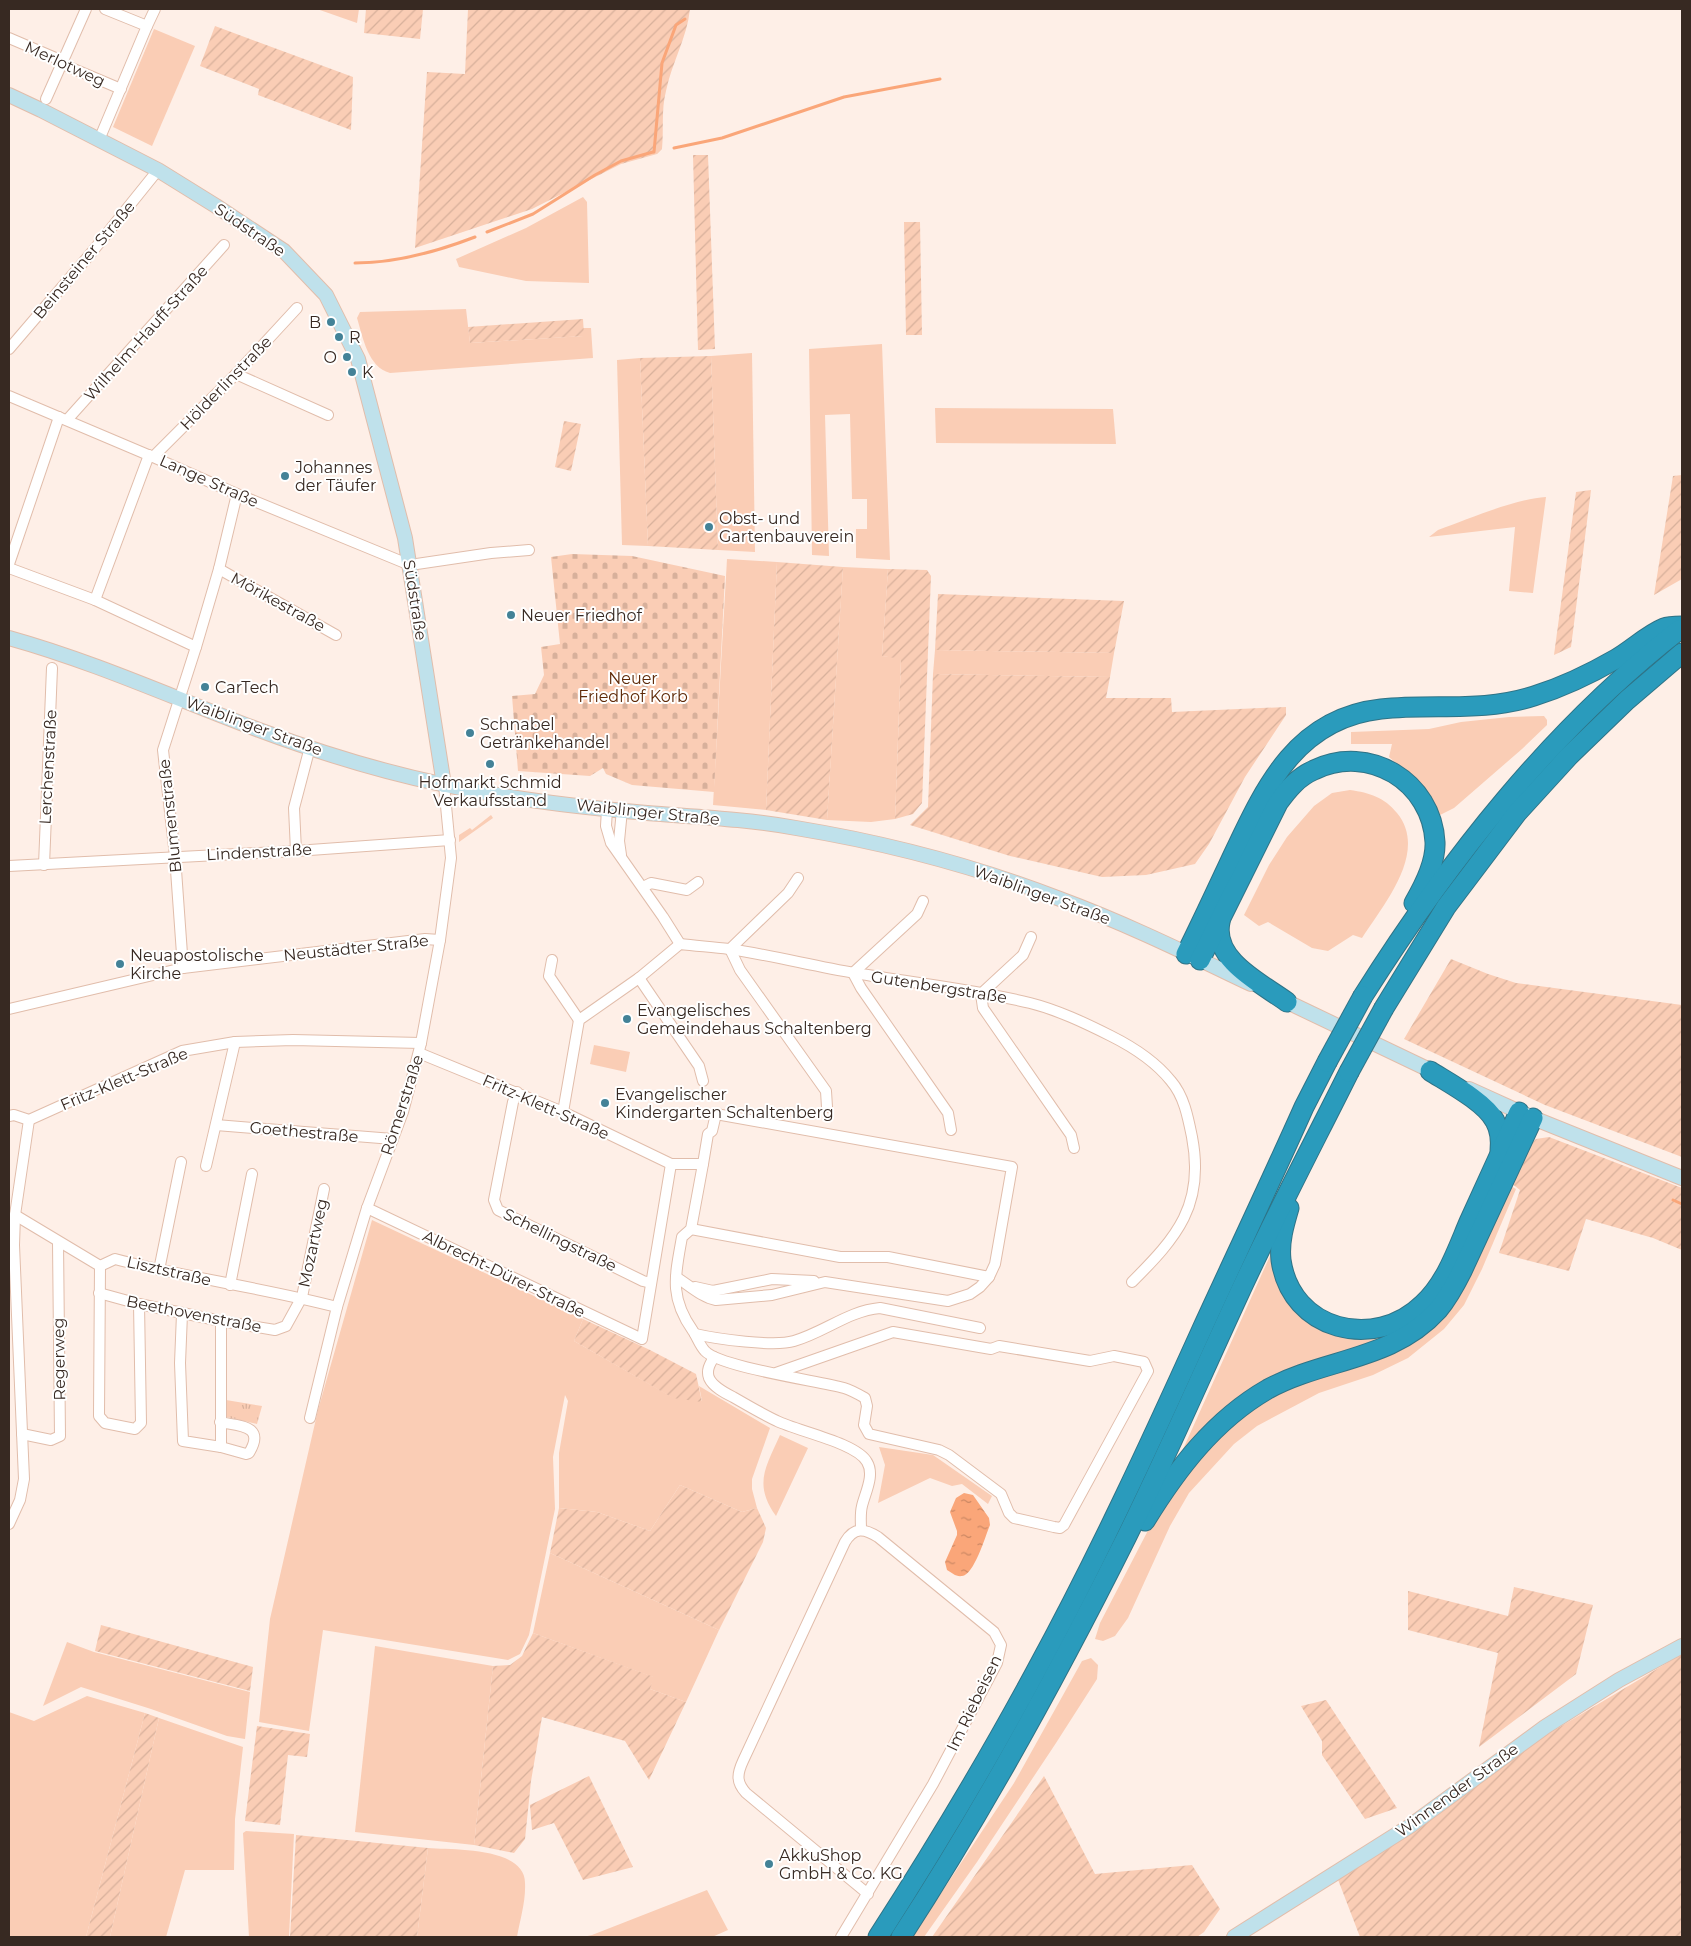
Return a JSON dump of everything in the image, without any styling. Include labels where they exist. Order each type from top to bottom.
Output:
[{"type":"highway","points":[[1193,957],[1254,812],[1268,785],[1285,760],[1320,731],[1336,722],[1361,713],[1380,709],[1464,708],[1495,706],[1518,701],[1562,687],[1588,675],[1619,658],[1665,627],[1682,627]]},
{"type":"highway","points":[[878,1937],[974,1782],[1033,1678],[1089,1570],[1138,1470],[1304,1107],[1363,996],[1404,931],[1460,856],[1554,744],[1613,687],[1682,627]]},
{"type":"highway","points":[[901,1937],[949,1862],[1019,1741],[1128,1534],[1187,1411],[1238,1296],[1349,1072],[1384,1008],[1446,906],[1517,813],[1569,756],[1627,700],[1682,653]]},
{"type":"highway","points":[[1193,957],[1221,916],[1267,822],[1290,787],[1302,776],[1329,764],[1347,761],[1364,761],[1394,771],[1420,795],[1433,827],[1435,844],[1432,862],[1422,890],[1412,906],[1404,931]]},
{"type":"highway","points":[[1221,916],[1219,927],[1220,939],[1227,955],[1236,964],[1287,1002]]},
{"type":"highway","points":[[1430,1071],[1490,1114],[1498,1129],[1501,1142],[1500,1154]]},
{"type":"highway","points":[[1298,1175],[1296,1191],[1289,1209],[1281,1243],[1281,1261],[1290,1288],[1298,1300],[1322,1320],[1348,1330],[1378,1329],[1404,1320],[1425,1302],[1436,1289],[1453,1257],[1500,1154],[1526,1115]]},
{"type":"highway","points":[[1128,1534],[1145,1522],[1165,1489],[1204,1439],[1226,1418],[1249,1402],[1293,1378],[1386,1348],[1423,1324],[1438,1310],[1450,1294],[1462,1271],[1526,1115]]},
{"type":"street","points":[[46,99],[86,9]]},
{"type":"street","points":[[105,9],[148,26]]},
{"type":"street","points":[[99,140],[155,9]]},
{"type":"street","name":"Merlotweg","points":[[9,38],[58,59],[62,64],[121,89]]},
{"type":"street","name":"Südstraße","points":[[9,96],[158,170],[284,251],[326,296],[358,359],[403,529],[444,785]]},
{"type":"street","name":"Beinsteiner Straße","points":[[9,349],[98,245],[158,170]]},
{"type":"street","name":"Wilhelm-Hauff-Straße","points":[[10,559],[63,419],[224,245]]},
{"type":"street","name":"Hölderlinstraße","points":[[95,600],[151,456],[236,374],[297,308]]},
{"type":"street","points":[[236,374],[328,415]]},
{"type":"street","name":"Lange Straße","points":[[9,396],[237,494],[410,565]]},
{"type":"street","name":"Blumenstraße","points":[[184,968],[176,856],[163,750],[219,569],[237,494]]},
{"type":"street","points":[[410,565],[491,553],[529,550]]},
{"type":"street","points":[[9,568],[95,600],[196,647]]},
{"type":"street","name":"Mörikestraße","points":[[219,569],[336,635]]},
{"type":"street","name":"Waiblinger Straße","points":[[9,638],[51,650],[261,731],[378,768],[444,785],[494,795],[607,809],[794,827],[917,852],[1022,884],[1064,900],[1193,957],[1526,1115],[1682,1178]]},
{"type":"street","name":"Lerchenstraße","points":[[44,866],[52,668]]},
{"type":"street","points":[[296,851],[294,808],[310,747]]},
{"type":"street","name":"Römerstraße","points":[[310,1418],[337,1307],[367,1208],[402,1112],[420,1048],[440,940],[450,866],[450,840],[444,785]]},
{"type":"street","points":[[579,1020],[639,978],[680,944],[607,834],[607,809]]},
{"type":"street","points":[[622,810],[619,841],[623,860]]},
{"type":"street","name":"Lindenstraße","points":[[9,866],[44,866],[176,856],[296,851],[450,840]]},
{"type":"street","points":[[798,878],[788,893],[730,949],[740,970],[826,1091],[827,1106]]},
{"type":"street","points":[[643,888],[651,883],[687,890],[698,882]]},
{"type":"street","points":[[923,901],[917,914],[853,973],[861,988],[948,1113],[951,1130]]},
{"type":"street","points":[[1031,937],[1023,955],[981,994],[983,1008],[1071,1135],[1074,1148]]},
{"type":"street","name":"Neustädter Straße","points":[[9,1009],[184,968],[425,939],[440,940]]},
{"type":"street","name":"Gutenbergstraße","points":[[680,944],[730,949],[853,973],[1031,1003],[1058,1012],[1121,1041],[1148,1059],[1172,1082],[1181,1098],[1194,1146],[1194,1182],[1190,1204],[1180,1227],[1164,1250],[1132,1282]]},
{"type":"street","points":[[552,960],[549,976],[579,1020],[563,1112]]},
{"type":"street","points":[[639,978],[699,1066],[704,1081]]},
{"type":"street","name":"Fritz-Klett-Straße","points":[[29,1120],[182,1051],[235,1042],[293,1040],[420,1048],[563,1112],[671,1164]]},
{"type":"street","points":[[206,1166],[235,1042]]},
{"type":"street","name":"Schellingstraße","points":[[517,1092],[513,1102],[494,1200],[498,1210],[643,1281],[651,1283]]},
{"type":"street","points":[[687,1284],[713,1291],[772,1279],[825,1282],[948,1301],[970,1294],[980,1287],[989,1276],[995,1264],[1012,1167],[716,1114],[712,1131],[708,1134],[691,1229],[682,1237],[676,1277],[677,1302],[705,1350],[714,1357],[776,1373],[847,1389],[865,1398],[867,1406],[864,1426],[869,1434],[944,1452],[1002,1494],[1009,1513],[1014,1518],[1060,1528],[1070,1516],[1148,1371],[1144,1362],[1114,1356],[1090,1361],[999,1346],[991,1349],[893,1332],[776,1373]]},
{"type":"street","points":[[9,1116],[29,1120],[16,1215],[15,1276],[24,1479],[20,1500],[9,1524]]},
{"type":"street","name":"Goethestraße","points":[[216,1125],[393,1139]]},
{"type":"street","points":[[159,1270],[181,1162]]},
{"type":"street","points":[[651,1283],[671,1164],[703,1164]]},
{"type":"street","points":[[230,1285],[252,1174]]},
{"type":"street","name":"Mozartweg","points":[[302,1298],[324,1189]]},
{"type":"street","name":"Albrecht-Dürer-Straße","points":[[367,1208],[642,1339],[651,1283]]},
{"type":"street","points":[[16,1215],[100,1266],[100,1416],[105,1423],[135,1429],[141,1423],[139,1304]]},
{"type":"street","points":[[691,1229],[840,1257],[888,1257],[989,1276]]},
{"type":"street","name":"Regerweg","points":[[22,1434],[51,1440],[60,1436],[58,1242]]},
{"type":"street","name":"Lisztstraße","points":[[100,1266],[115,1258],[159,1270],[302,1298],[337,1307]]},
{"type":"street","points":[[676,1277],[704,1296],[716,1300],[772,1295],[825,1282]]},
{"type":"street","name":"Beethovenstraße","points":[[99,1293],[182,1314],[275,1330],[286,1326],[302,1298]]},
{"type":"street","points":[[695,1334],[707,1337],[762,1342],[794,1341],[865,1310],[880,1308],[980,1328]]},
{"type":"street","points":[[182,1314],[180,1363],[183,1441],[222,1447],[246,1454],[251,1450],[255,1435],[253,1430],[248,1427],[220,1422]]},
{"type":"street","points":[[221,1322],[220,1422],[222,1447]]},
{"type":"street","points":[[714,1357],[708,1368],[709,1377],[712,1383],[722,1391],[778,1422],[848,1447],[860,1454],[868,1462],[870,1470],[868,1487],[862,1508],[861,1530],[853,1532],[845,1542],[743,1760],[737,1778],[739,1785],[746,1793],[868,1894]]},
{"type":"street","name":"Im Riebeisen","points":[[841,1937],[938,1775],[997,1663],[1001,1644],[999,1638],[987,1626],[878,1537],[861,1530]]},
{"type":"street","name":"Winnender Straße","points":[[1234,1937],[1410,1826],[1553,1722],[1618,1680],[1682,1646]]},
{"type":"green space","points":[[317,9],[359,9],[357,23]]},
{"type":"green space","points":[[366,9],[423,9],[420,39],[364,33]]},
{"type":"green space","points":[[468,9],[690,9],[686,30],[666,91],[662,149],[657,154],[621,164],[532,209],[415,248],[427,72],[465,74]]},
{"type":"green space","points":[[215,26],[353,77],[351,130],[258,95],[259,89],[200,66]]},
{"type":"green space","points":[[154,29],[195,46],[152,146],[113,127]]},
{"type":"green space","points":[[693,155],[708,155],[715,349],[698,350]]},
{"type":"green space","points":[[583,197],[587,202],[589,283],[526,281],[459,267],[456,259],[526,228]]},
{"type":"green space","points":[[904,222],[920,222],[922,335],[906,335]]},
{"type":"green space","points":[[466,309],[470,343],[583,336],[583,328],[591,328],[593,358],[390,373],[376,365],[371,358],[364,343],[357,318],[360,312]]},
{"type":"green space","points":[[583,319],[584,336],[470,343],[468,327]]},
{"type":"green space","points":[[882,344],[890,560],[856,558],[856,529],[867,529],[867,499],[852,499],[850,414],[825,415],[829,556],[812,555],[809,349]]},
{"type":"green space","points":[[752,353],[755,552],[718,550],[711,356]]},
{"type":"green space","points":[[711,356],[718,550],[648,546],[640,358]]},
{"type":"green space","points":[[640,358],[648,546],[622,545],[617,360]]},
{"type":"green space","points":[[935,408],[1113,409],[1116,444],[936,443]]},
{"type":"green space","points":[[564,421],[581,424],[571,471],[555,467]]},
{"type":"green space","points":[[1682,475],[1682,579],[1654,595],[1673,476]]},
{"type":"green space","points":[[1591,490],[1571,647],[1554,655],[1576,492]]},
{"type":"green space","points":[[1546,497],[1533,593],[1509,591],[1515,527],[1429,537],[1438,530],[1492,510],[1520,501]]},
{"type":"green space","name":"Neuer Friedhof Korb","points":[[572,554],[632,556],[725,576],[714,792],[632,785],[606,774],[603,768],[590,776],[518,771],[512,696],[535,694],[544,675],[541,647],[560,644],[551,557]]},
{"type":"green space","points":[[727,559],[777,562],[766,810],[713,805]]},
{"type":"green space","points":[[777,562],[843,567],[827,820],[766,810]]},
{"type":"green space","points":[[843,567],[888,569],[882,656],[901,658],[895,819],[871,822],[827,820]]},
{"type":"green space","points":[[888,569],[927,570],[931,576],[922,803],[913,814],[895,819],[901,659],[882,656]]},
{"type":"green space","points":[[938,594],[1124,601],[1114,653],[935,650]]},
{"type":"green space","points":[[935,650],[1114,653],[1110,677],[933,674]]},
{"type":"green space","points":[[933,674],[1110,677],[1106,698],[1171,698],[1172,712],[1286,707],[1286,715],[1245,777],[1209,844],[1195,864],[1146,875],[1102,877],[1010,856],[910,825],[928,807]]},
{"type":"green space","points":[[1544,716],[1547,720],[1547,725],[1522,749],[1454,808],[1440,815],[1425,788],[1389,757],[1392,744],[1351,744],[1351,732],[1429,729],[1461,722],[1509,717]]},
{"type":"green space","points":[[1350,790],[1382,799],[1387,803],[1397,813],[1406,828],[1408,844],[1406,861],[1399,878],[1391,894],[1362,938],[1353,935],[1328,951],[1312,948],[1268,922],[1259,926],[1244,915],[1269,865],[1287,837],[1314,806],[1332,793]]},
{"type":"green space","points":[[491,815],[493,818],[459,842],[459,835],[470,828],[472,830]]},
{"type":"green space","points":[[1451,959],[1516,983],[1682,1005],[1682,1157],[1545,1105],[1404,1039]]},
{"type":"green space","points":[[594,1045],[630,1052],[626,1072],[590,1064]]},
{"type":"green space","points":[[1549,1137],[1682,1188],[1682,1250],[1653,1238],[1586,1219],[1569,1271],[1499,1253],[1520,1190],[1511,1183],[1525,1150],[1536,1139]]},
{"type":"green space","points":[[1509,1185],[1516,1189],[1482,1269],[1464,1305],[1444,1329],[1408,1358],[1373,1375],[1319,1393],[1257,1426],[1234,1444],[1189,1493],[1170,1526],[1128,1618],[1115,1636],[1103,1641],[1095,1639],[1100,1623],[1156,1515],[1187,1471],[1242,1415],[1293,1385],[1374,1361]]},
{"type":"green space","points":[[372,1220],[583,1319],[574,1341],[672,1397],[702,1401],[699,1386],[770,1428],[752,1479],[752,1489],[757,1508],[742,1512],[680,1485],[650,1531],[597,1512],[559,1508],[559,1453],[568,1401],[565,1395],[553,1457],[555,1509],[529,1635],[520,1654],[508,1660],[323,1630],[309,1731],[259,1722],[270,1619],[318,1410]]},
{"type":"green space","points":[[1274,1247],[1294,1301],[1376,1334],[1467,1252],[1397,1337],[1279,1379],[1175,1467]]},
{"type":"green space","points":[[583,1319],[696,1374],[702,1402],[673,1398],[574,1341]]},
{"type":"green space","points":[[226,1400],[262,1406],[257,1424],[227,1417]]},
{"type":"green space","points":[[780,1435],[808,1448],[776,1516],[769,1505],[763,1485],[770,1457]]},
{"type":"green space","points":[[879,1447],[933,1455],[992,1496],[988,1504],[962,1484],[952,1486],[930,1478],[878,1503],[885,1465]]},
{"type":"green space","points":[[680,1485],[742,1512],[757,1508],[766,1528],[763,1542],[719,1630],[550,1553],[559,1508],[597,1512],[650,1531]]},
{"type":"green space","points":[[550,1553],[719,1630],[686,1702],[650,1689],[653,1677],[533,1633]]},
{"type":"green space","points":[[1514,1587],[1593,1605],[1576,1674],[1479,1747],[1498,1653],[1408,1630],[1408,1591],[1508,1616]]},
{"type":"green space","points":[[101,1625],[253,1667],[250,1691],[95,1651]]},
{"type":"green space","points":[[533,1633],[654,1677],[650,1689],[686,1702],[649,1780],[625,1741],[542,1717],[531,1781],[525,1839],[514,1853],[474,1845],[493,1666],[510,1665],[522,1656]]},
{"type":"green space","points":[[67,1642],[94,1652],[250,1692],[245,1739],[227,1736],[81,1687],[43,1706]]},
{"type":"green space","points":[[375,1646],[493,1666],[474,1845],[355,1832]]},
{"type":"green space","points":[[1682,1654],[1682,1937],[1360,1937],[1337,1877],[1413,1830],[1548,1734]]},
{"type":"green space","points":[[1091,1658],[1098,1665],[1097,1679],[1056,1743],[977,1862],[924,1937],[912,1937],[1014,1783],[1082,1661]]},
{"type":"green space","points":[[87,1696],[145,1713],[86,1937],[9,1937],[9,1712],[34,1721]]},
{"type":"green space","points":[[1326,1700],[1397,1808],[1365,1819],[1322,1755],[1322,1741],[1301,1706]]},
{"type":"green space","points":[[145,1713],[159,1718],[110,1937],[86,1937]]},
{"type":"green space","points":[[159,1718],[243,1747],[235,1819],[234,1870],[185,1870],[166,1937],[110,1937]]},
{"type":"green space","points":[[257,1726],[310,1734],[307,1757],[288,1755],[280,1825],[245,1821]]},
{"type":"green space","points":[[589,1776],[633,1867],[583,1880],[554,1823],[532,1830],[530,1805]]},
{"type":"green space","points":[[1044,1776],[1095,1874],[1192,1865],[1220,1909],[1204,1932],[1197,1937],[932,1937]]},
{"type":"green space","points":[[246,1831],[294,1834],[289,1937],[249,1937],[243,1833]]},
{"type":"green space","points":[[296,1835],[428,1848],[417,1937],[290,1937]]},
{"type":"green space","points":[[428,1848],[470,1850],[486,1853],[514,1863],[522,1871],[525,1883],[524,1904],[517,1937],[417,1937]]},
{"type":"green space","points":[[707,1890],[728,1930],[712,1937],[583,1937],[592,1935]]},
{"type":"water","points":[[964,1493],[973,1495],[989,1518],[990,1525],[975,1563],[966,1574],[960,1576],[947,1570],[945,1562],[957,1535],[950,1512],[956,1498]]},
{"type":"waterway","points":[[654,152],[662,63],[676,25],[685,19]]},
{"type":"waterway","points":[[674,148],[722,138],[844,97],[940,79]]},
{"type":"waterway","points":[[487,232],[533,214],[621,161],[653,152]]},
{"type":"waterway","points":[[355,263],[386,261],[416,256],[475,237]]},
{"type":"waterway","points":[[1673,1200],[1682,1204]]},
{"type":"place","name":"B","points":[[331,322]]},
{"type":"place","name":"R","points":[[339,337]]},
{"type":"place","name":"O","points":[[347,357]]},
{"type":"place","name":"K","points":[[352,372]]},
{"type":"place","name":"Johannes der Täufer","points":[[285,476]]},
{"type":"place","name":"Obst- und Gartenbauverein","points":[[709,527]]},
{"type":"place","name":"Neuer Friedhof","points":[[511,615]]},
{"type":"place","name":"CarTech","points":[[205,687]]},
{"type":"place","name":"Schnabel Getränkehandel","points":[[470,733]]},
{"type":"place","name":"Hofmarkt Schmid Verkaufsstand","points":[[490,764]]},
{"type":"place","name":"Neuapostolische Kirche","points":[[120,964]]},
{"type":"place","name":"Evangelisches Gemeindehaus Schaltenberg","points":[[627,1019]]},
{"type":"place","name":"Evangelischer Kindergarten Schaltenberg","points":[[605,1103]]},
{"type":"place","name":"AkkuShop GmbH & Co. KG","points":[[769,1864]]}]
